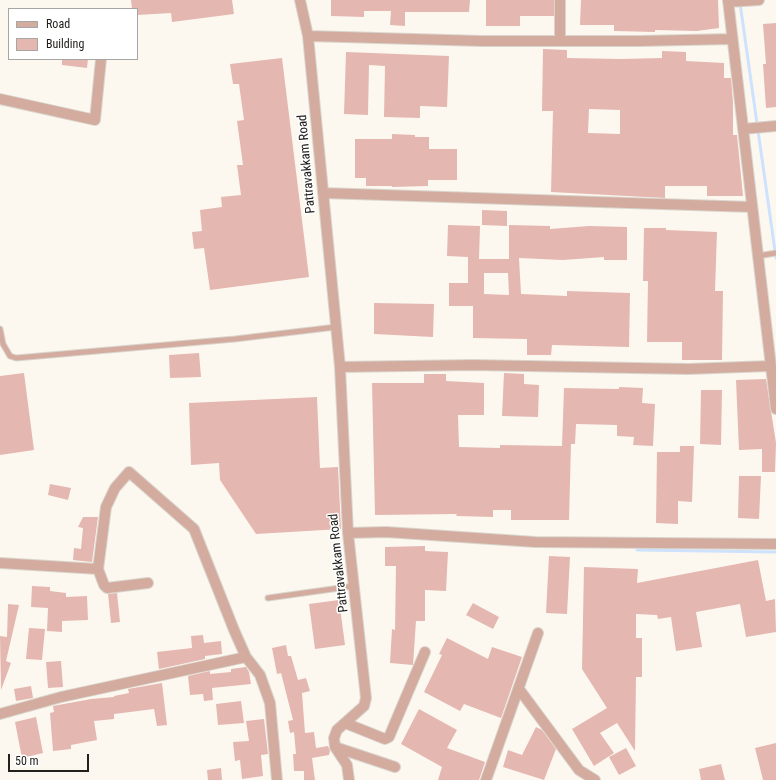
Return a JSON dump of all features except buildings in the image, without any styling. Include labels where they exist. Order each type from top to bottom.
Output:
[{"type":"street","name":"Pattravakkam Road","points":[[300,0],[308,36],[340,367],[348,533],[366,698],[364,706],[337,730],[334,738],[335,747]]},
{"type":"street","points":[[560,0],[560,41]]},
{"type":"street","points":[[759,0],[728,1],[752,206],[763,255],[770,366],[776,409]]},
{"type":"street","points":[[308,36],[560,41],[732,39]]},
{"type":"street","points":[[0,99],[94,120],[101,60]]},
{"type":"street","points":[[743,129],[776,126]]},
{"type":"street","points":[[323,193],[752,206]]},
{"type":"street","points":[[340,367],[473,365],[688,369],[770,366]]},
{"type":"street","points":[[148,583],[107,588],[104,585],[98,569],[106,507],[115,488],[129,472],[194,529],[246,657],[260,675],[270,703],[277,780]]},
{"type":"street","points":[[348,533],[386,532],[535,542],[776,544]]},
{"type":"street","points":[[0,563],[98,569]]},
{"type":"street","points":[[486,780],[538,634]]},
{"type":"street","points":[[345,723],[385,739],[389,737],[425,652]]},
{"type":"street","points":[[0,714],[61,697],[246,657]]},
{"type":"street","points":[[519,689],[579,770],[595,780]]},
{"type":"street","points":[[335,747],[396,767]]},
{"type":"street","points":[[335,747],[347,765],[349,780]]},
{"type":"lane","points":[[763,255],[776,253]]},
{"type":"lane","points":[[0,329],[3,344],[10,356],[16,358],[235,339],[336,327]]},
{"type":"lane","points":[[268,598],[354,586]]},
{"type":"waterway","points":[[740,3],[776,258]]},
{"type":"waterway","points":[[637,550],[776,552]]}]
